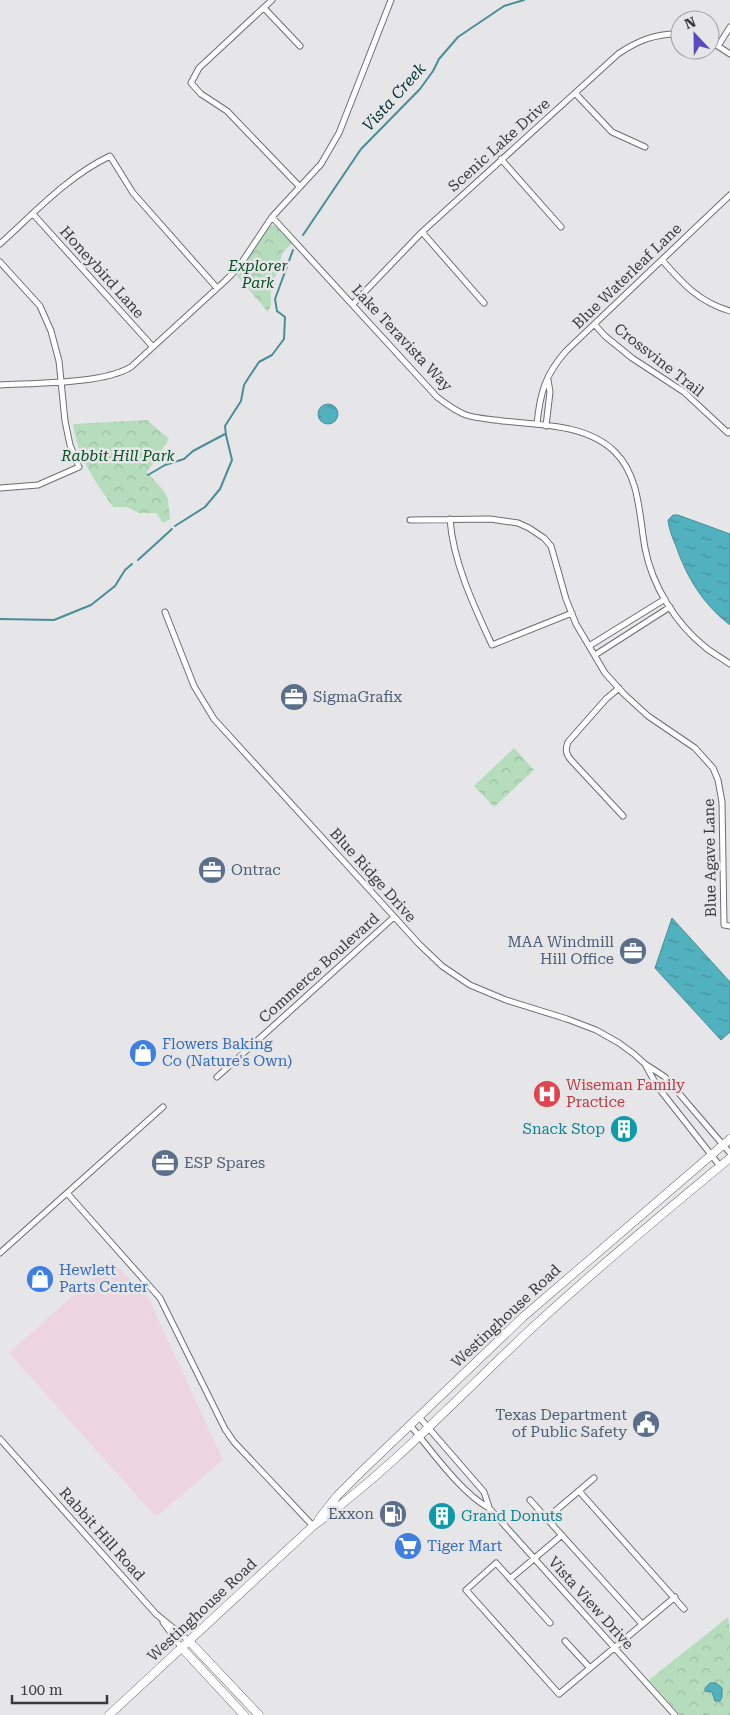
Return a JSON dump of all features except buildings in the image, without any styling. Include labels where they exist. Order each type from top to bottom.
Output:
[{"type":"main road","name":"Westinghouse Road","points":[[313,1526],[337,1496],[523,1316],[730,1139]]},
{"type":"main road","name":"Westinghouse Road","points":[[109,1715],[313,1526],[345,1503],[429,1428],[533,1327],[730,1158]]},
{"type":"main road","points":[[189,1641],[259,1715]]},
{"type":"main road","points":[[182,1647],[244,1715]]},
{"type":"street","points":[[272,0],[200,68],[191,83],[201,94],[227,111],[300,187]]},
{"type":"street","points":[[0,385],[62,381],[112,376],[122,373],[131,367],[238,268],[272,217],[322,164],[339,134],[391,0]]},
{"type":"street","points":[[264,8],[300,46]]},
{"type":"street","points":[[720,43],[730,27]]},
{"type":"street","name":"Scenic Lake Drive","points":[[353,304],[422,232],[618,54],[638,42],[670,35]]},
{"type":"street","points":[[575,93],[612,132],[645,147]]},
{"type":"street","points":[[0,244],[62,188],[97,162],[110,156],[133,193],[217,288]]},
{"type":"street","points":[[501,159],[561,227]]},
{"type":"street","name":"Blue Waterleaf Lane","points":[[538,424],[540,396],[555,363],[566,350],[595,325],[730,195]]},
{"type":"street","name":"Honeybird Lane","points":[[33,214],[153,347]]},
{"type":"street","name":"Lake Teravista Way","points":[[272,217],[437,397],[450,407],[480,418],[538,424],[570,430],[603,442],[616,453],[630,474],[634,486],[645,549],[651,570],[665,599],[686,628],[704,647],[730,664]]},
{"type":"street","points":[[422,232],[484,303]]},
{"type":"street","points":[[662,260],[683,285],[700,298],[718,308],[730,311]]},
{"type":"street","points":[[0,262],[40,306],[51,331],[59,361],[65,422],[70,445],[79,467],[38,485],[0,488]]},
{"type":"street","name":"Crossvine Trail","points":[[595,325],[618,347],[684,392],[728,433],[730,431]]},
{"type":"street","name":"Blue Waterleaf Lane","points":[[546,426],[550,392],[548,380]]},
{"type":"street","name":"Blue Agave Lane","points":[[410,520],[490,518],[518,523],[544,538],[551,546],[572,613],[605,673],[648,716],[705,757],[716,774],[722,802],[724,925],[730,926]]},
{"type":"street","points":[[450,519],[452,543],[456,559],[492,645],[572,613]]},
{"type":"street","points":[[589,646],[665,599]]},
{"type":"street","points":[[595,655],[670,607]]},
{"type":"street","name":"Blue Ridge Drive","points":[[165,612],[194,686],[214,719],[394,917],[442,966],[470,985],[506,1000],[596,1030],[634,1054],[644,1064],[665,1077],[730,1153]]},
{"type":"street","points":[[619,688],[606,699],[568,742],[565,749],[571,760],[623,816]]},
{"type":"street","name":"Commerce Boulevard","points":[[217,1077],[394,917]]},
{"type":"street","name":"Blue Ridge Drive","points":[[644,1064],[657,1086],[720,1166]]},
{"type":"street","points":[[0,1253],[163,1107]]},
{"type":"street","points":[[67,1192],[160,1298],[225,1429],[234,1442],[313,1526]]},
{"type":"street","name":"Vista View Drive","points":[[419,1417],[484,1492],[489,1508]]},
{"type":"street","name":"Vista View Drive","points":[[410,1425],[453,1476],[477,1502],[489,1508],[675,1715]]},
{"type":"street","name":"Rabbit Hill Road","points":[[0,1439],[156,1614],[189,1641]]},
{"type":"street","points":[[547,1518],[594,1478]]},
{"type":"street","points":[[579,1491],[684,1609]]},
{"type":"street","points":[[530,1500],[642,1624]]},
{"type":"street","points":[[510,1579],[562,1535]]},
{"type":"street","points":[[550,1623],[496,1563],[466,1590],[559,1694],[674,1597]]},
{"type":"street","points":[[156,1614],[182,1647]]},
{"type":"street","points":[[565,1641],[590,1668]]},
{"type":"shaded area","points":[[112,1261],[148,1297],[223,1460],[156,1517],[9,1353]]},
{"type":"green space","name":"Explorer Park","points":[[272,225],[278,227],[292,243],[283,252],[271,290],[271,305],[268,312],[237,276]]},
{"type":"green space","name":"Rabbit Hill Park","points":[[147,420],[169,439],[147,472],[163,490],[168,499],[170,519],[163,523],[156,513],[139,513],[127,507],[113,507],[93,478],[78,447],[73,424]]},
{"type":"green space","points":[[514,748],[534,770],[494,807],[474,786]]},
{"type":"green space","points":[[728,1617],[730,1633],[730,1715],[680,1715],[649,1680]]},
{"type":"water","points":[[328,404],[335,407],[338,414],[335,421],[328,424],[321,421],[318,414],[321,407]]},
{"type":"water","points":[[673,515],[678,515],[730,534],[730,625],[704,599],[685,569],[669,527],[668,520]]},
{"type":"water","points":[[672,918],[730,982],[730,1032],[721,1040],[655,968]]},
{"type":"water","points":[[710,1683],[716,1683],[722,1688],[720,1701],[715,1701],[712,1692],[705,1691],[705,1688]]},
{"type":"waterway","name":"Vista Creek","points":[[303,235],[361,149],[420,89],[439,59],[458,37],[504,6],[524,0]]},
{"type":"waterway","name":"Vista Creek","points":[[175,526],[205,507],[220,489],[232,460],[225,426],[241,401],[244,385],[259,362],[272,355],[284,339],[285,317],[277,311],[275,299],[293,250]]},
{"type":"waterway","points":[[148,475],[165,465],[184,459],[193,451],[225,434]]},
{"type":"waterway","name":"Vista Creek","points":[[138,560],[172,529]]},
{"type":"waterway","name":"Vista Creek","points":[[0,619],[54,620],[91,605],[115,586],[125,570],[132,564]]},
{"type":"place","name":"SigmaGrafix","points":[[294,697]]},
{"type":"place","name":"Ontrac","points":[[212,870]]},
{"type":"place","name":"MAA Windmill Hill Office","points":[[633,951]]},
{"type":"place","name":"Flowers Baking Co (Nature's Own)","points":[[143,1053]]},
{"type":"place","name":"Wiseman Family Practice","points":[[547,1094]]},
{"type":"place","name":"Snack Stop","points":[[624,1129]]},
{"type":"place","name":"ESP Spares","points":[[165,1163]]},
{"type":"place","name":"Hewlett Parts Center","points":[[40,1279]]},
{"type":"place","name":"Texas Department of Public Safety","points":[[646,1424]]},
{"type":"place","name":"Exxon","points":[[393,1514]]},
{"type":"place","name":"Grand Donuts","points":[[442,1516]]},
{"type":"place","name":"Tiger Mart","points":[[408,1546]]}]
